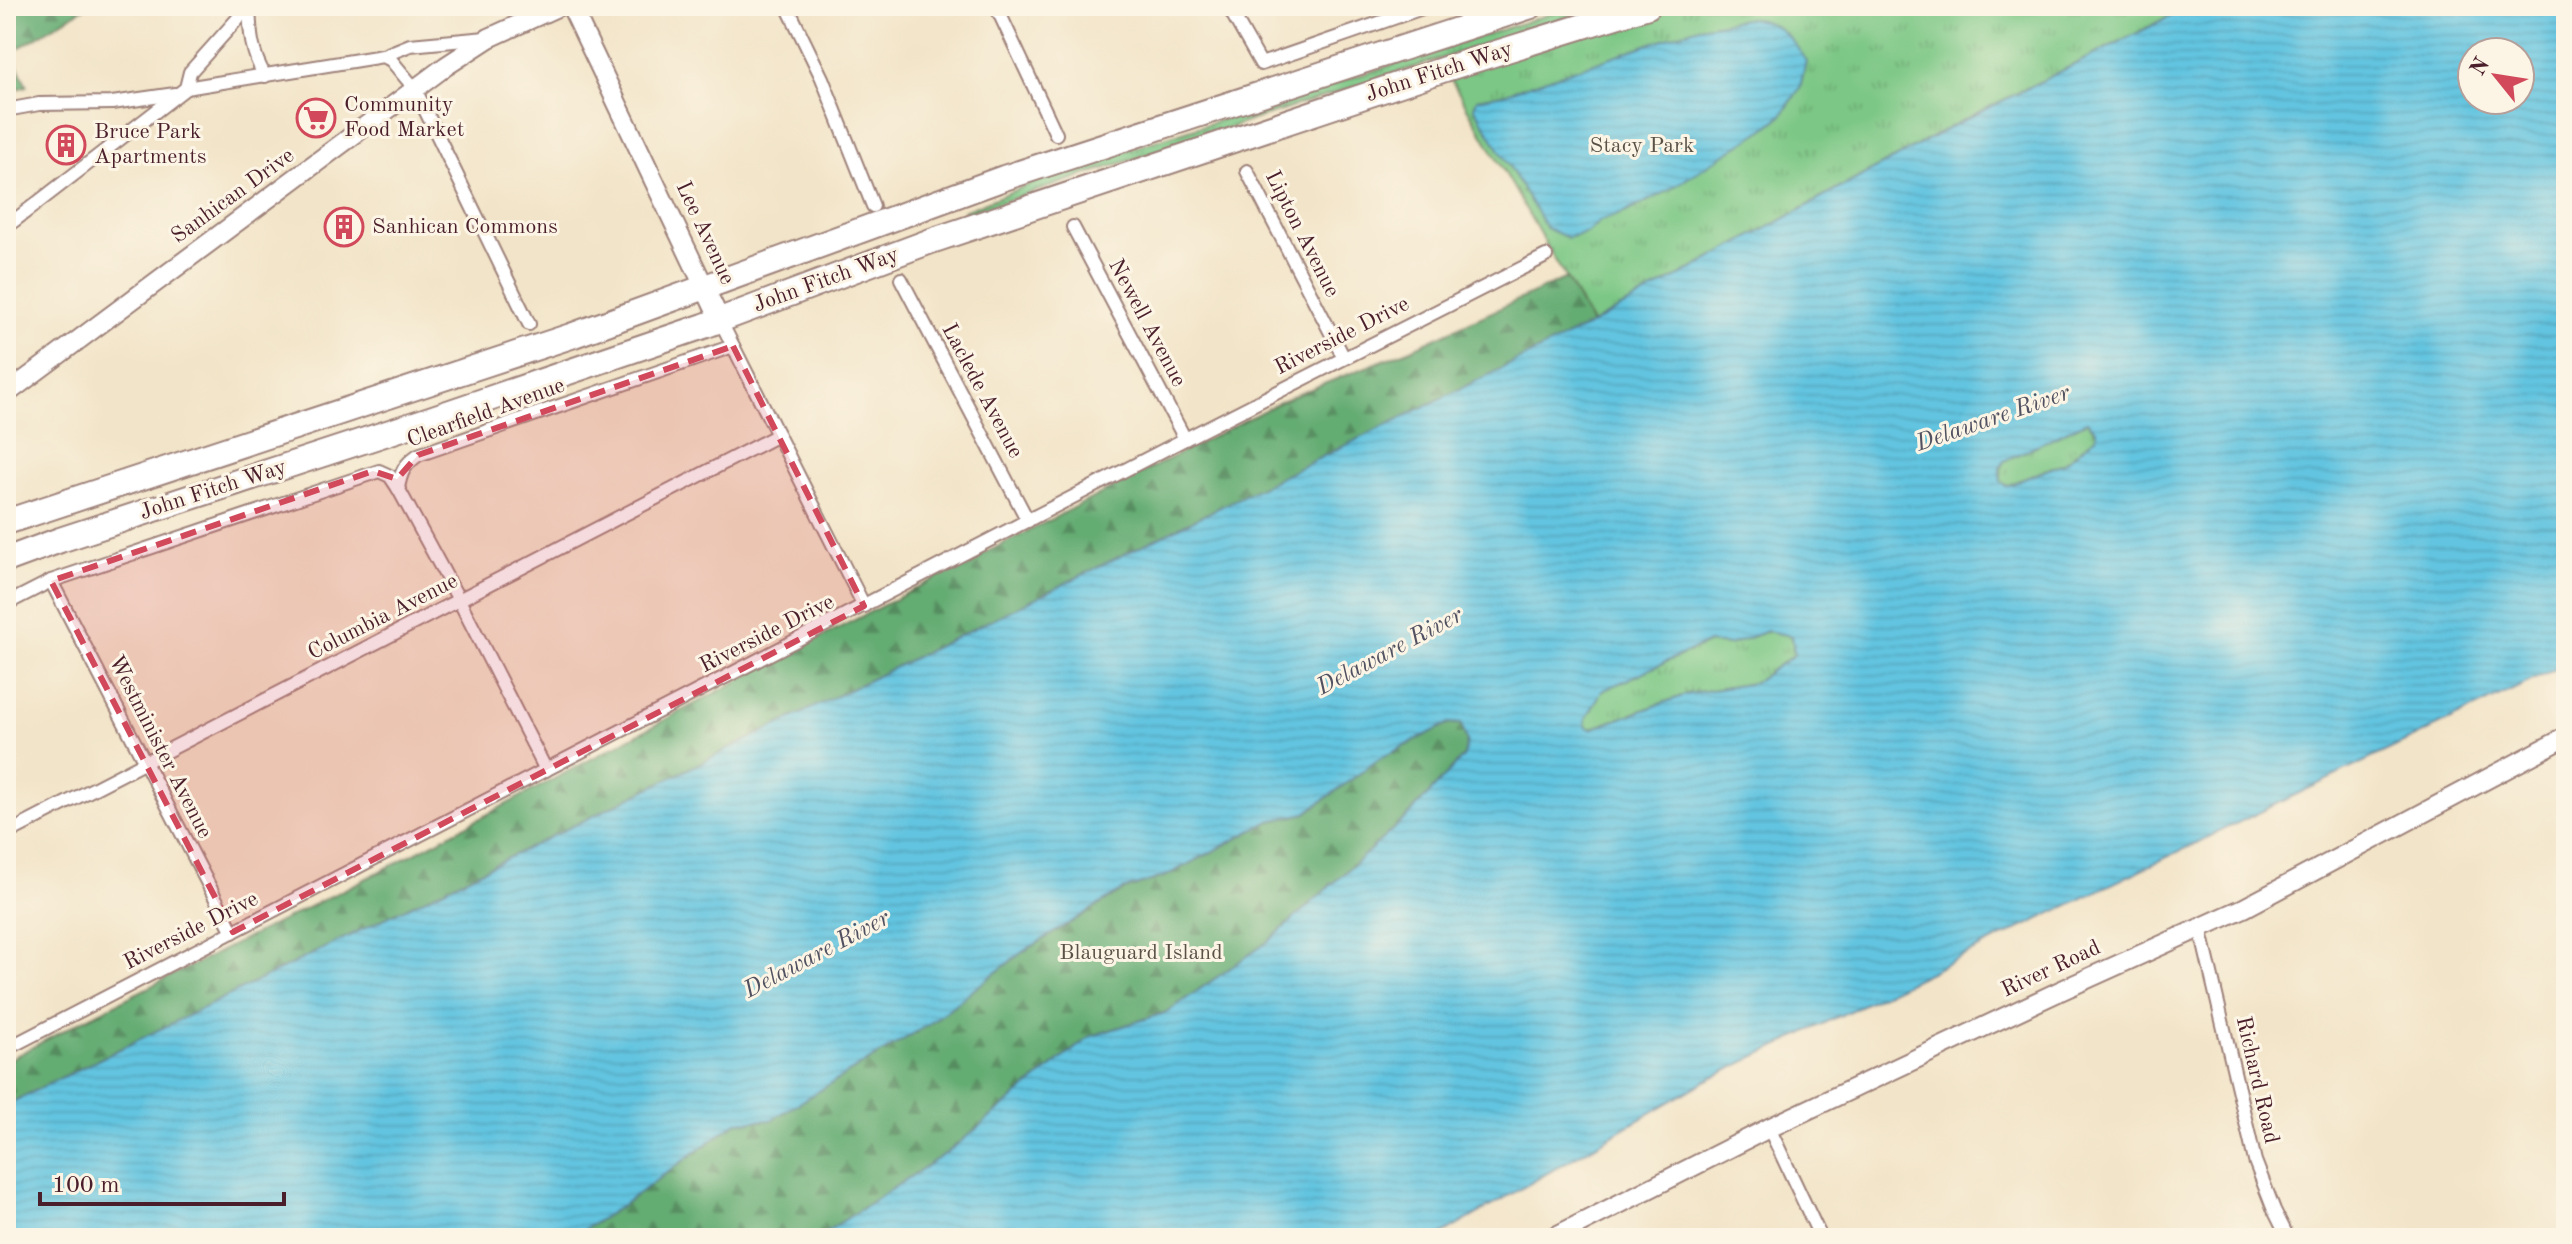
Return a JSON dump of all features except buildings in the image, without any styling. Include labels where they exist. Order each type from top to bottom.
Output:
[{"type":"highway","name":"John Fitch Way","points":[[6,522],[571,336],[1017,173],[1531,6]]},
{"type":"highway","name":"John Fitch Way","points":[[6,560],[720,320],[931,241],[1445,69],[1648,6]]},
{"type":"main road","name":"Sanhican Drive","points":[[6,394],[415,89],[489,38],[559,6]]},
{"type":"main road","name":"Lee Avenue","points":[[571,6],[720,320]]},
{"type":"main road","name":"River Road","points":[[1552,1238],[1769,1128],[2322,867],[2566,737]]},
{"type":"street","points":[[249,6],[253,51],[265,76]]},
{"type":"street","points":[[6,227],[182,90],[190,72],[249,6]]},
{"type":"street","points":[[787,6],[822,78],[873,206]]},
{"type":"street","points":[[996,6],[1056,134]]},
{"type":"street","points":[[1228,6],[1261,64],[1428,6]]},
{"type":"street","points":[[6,110],[39,104],[112,103],[383,56],[410,45],[489,38]]},
{"type":"street","points":[[383,56],[391,60],[415,89],[529,324]]},
{"type":"street","name":"Lipton Avenue","points":[[1247,171],[1344,358]]},
{"type":"street","name":"Newell Avenue","points":[[1073,227],[1185,439]]},
{"type":"street","name":"Riverside Drive","points":[[6,1049],[1185,439],[1546,256]]},
{"type":"street","name":"Laclede Avenue","points":[[901,279],[1028,521]]},
{"type":"street","name":"Lee Avenue","points":[[720,320],[864,606]]},
{"type":"street","name":"Clearfield Avenue","points":[[398,488],[401,472],[418,455],[733,346]]},
{"type":"street","name":"Columbia Avenue","points":[[6,834],[778,435]]},
{"type":"street","name":"Clearfield Avenue","points":[[6,604],[51,581],[373,471],[390,476],[398,488]]},
{"type":"street","points":[[398,488],[546,770]]},
{"type":"street","name":"Westminister Avenue","points":[[51,581],[233,932]]},
{"type":"street","name":"Richard Road","points":[[2200,927],[2255,1161],[2288,1238]]},
{"type":"street","points":[[1769,1128],[1821,1238]]},
{"type":"highlighted area","points":[[733,346],[864,606],[233,932],[51,581],[373,471],[397,479],[418,455]]},
{"type":"green space","points":[[17,6],[87,6],[11,53],[27,86],[6,92],[6,14]]},
{"type":"green space","points":[[1575,6],[1601,6],[966,214],[964,211],[1065,170]]},
{"type":"green space","name":"Stacy Park","points":[[1648,6],[2191,6],[1962,121],[1592,324],[1445,69]]},
{"type":"green space","points":[[1566,278],[1592,324],[6,1105],[6,1061],[381,871],[792,652],[1286,399],[1409,350]]},
{"type":"green space","points":[[2087,421],[2097,432],[2096,437],[2064,463],[2006,486],[2001,482],[2003,461]]},
{"type":"green space","points":[[1767,631],[1792,636],[1794,655],[1753,683],[1688,694],[1590,729],[1585,726],[1601,691],[1708,643],[1729,645]]},
{"type":"green space","name":"Blauguard Island","points":[[1449,723],[1461,724],[1467,741],[1464,756],[1411,813],[1269,941],[1167,1012],[1089,1037],[948,1152],[817,1238],[571,1238],[621,1206],[737,1122],[771,1120],[929,1024],[1021,953],[1124,890],[1166,876],[1270,821],[1306,813],[1379,759]]},
{"type":"water","name":"Delaware River","points":[[2191,6],[2566,6],[2566,664],[1707,1080],[1436,1238],[817,1238],[948,1152],[1089,1037],[1167,1012],[1269,941],[1411,813],[1464,756],[1467,741],[1461,724],[1449,723],[1379,759],[1306,813],[1270,821],[1166,876],[1123,890],[1021,953],[929,1024],[771,1120],[737,1122],[621,1206],[571,1238],[6,1238],[6,1105],[1592,324],[1962,121]],"holes":[[[2087,421],[2097,431],[2096,437],[2064,463],[2006,486],[2001,482],[2000,469],[2004,461]],[[1767,631],[1792,636],[1794,655],[1753,683],[1688,694],[1591,729],[1585,726],[1602,691],[1707,643],[1729,645]]]},
{"type":"water","points":[[1750,18],[1769,23],[1783,32],[1806,61],[1800,88],[1782,115],[1666,192],[1600,221],[1588,232],[1568,238],[1546,228],[1474,107],[1477,99],[1503,94],[1699,27]]},
{"type":"place","name":"Community Food Market","points":[[316,118]]},
{"type":"place","name":"Bruce Park Apartments","points":[[66,145]]},
{"type":"place","name":"Sanhican Commons","points":[[344,227]]}]
